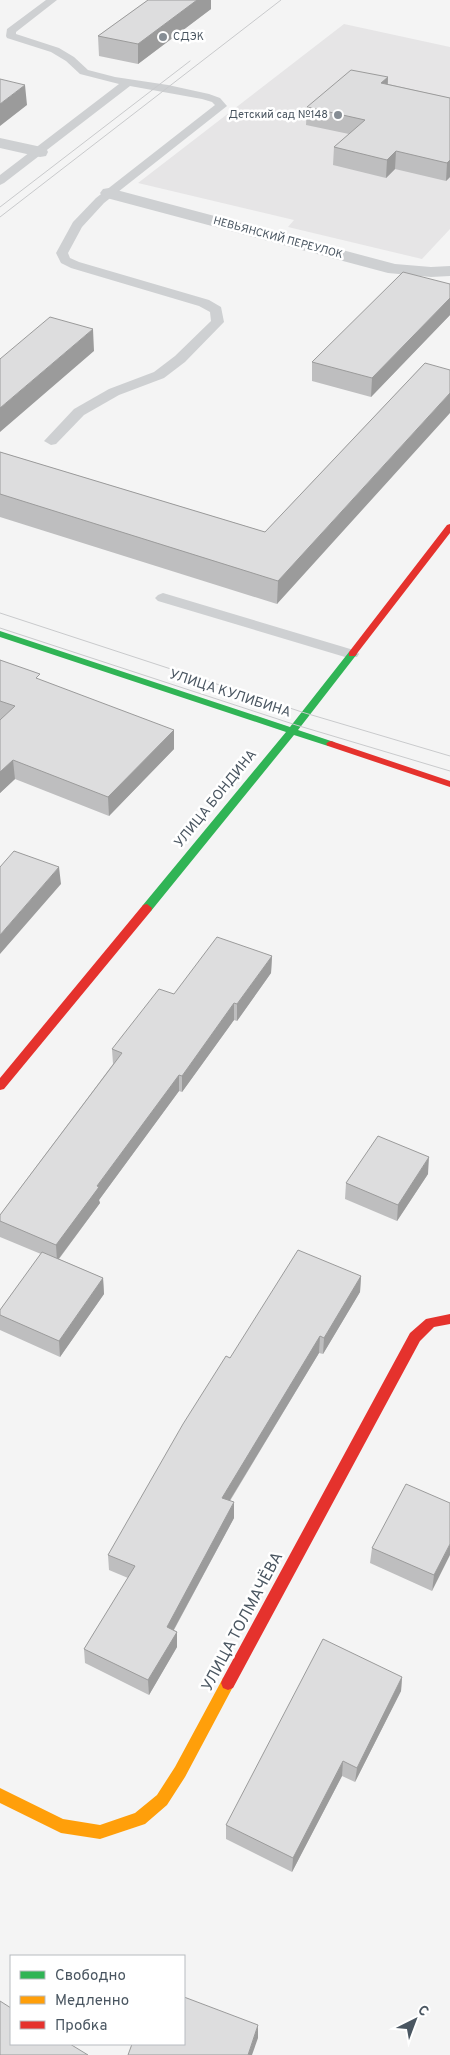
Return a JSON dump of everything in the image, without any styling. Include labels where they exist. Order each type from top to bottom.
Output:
[{"type":"street","points":[[0,142],[40,152]]},
{"type":"street","name":"НЕВЬЯНСКИЙ ПЕРЕУЛОК","points":[[109,192],[394,269],[430,272],[450,271]]},
{"type":"street","name":"УЛИЦА БОНДИНА","points":[[0,1086],[292,730],[450,528]]},
{"type":"street","name":"УЛИЦА КУЛИБИНА","points":[[0,634],[450,784]]},
{"type":"street","name":"УЛИЦА ТОЛМАЧЁВА","points":[[0,1795],[61,1826],[100,1832],[140,1819],[162,1800],[180,1772],[415,1337],[422,1328],[437,1319],[450,1318]]},
{"type":"lane","points":[[51,441],[79,412],[114,392],[159,375],[180,359],[218,322],[216,310],[204,303],[75,264],[65,260],[62,253],[66,241],[76,226],[109,192],[220,106],[216,100],[204,96],[84,72],[70,59],[55,50],[11,36],[11,31],[52,0]]},
{"type":"lane","points":[[0,181],[40,152],[127,82]]},
{"type":"lane","points":[[163,598],[351,654]]},
{"type":"shaded area","name":"Детский сад №148","points":[[344,24],[450,47],[450,229],[422,259],[288,227],[294,220],[138,183]]},
{"type":"building","points":[[148,0],[197,0],[138,44],[98,36]]},
{"type":"building","points":[[351,70],[388,77],[381,83],[450,98],[450,160],[447,163],[396,151],[387,160],[334,147],[365,120],[307,107]]},
{"type":"building","points":[[0,79],[25,85],[0,104]]},
{"type":"building","points":[[403,272],[450,284],[450,298],[372,378],[312,362]]},
{"type":"building","points":[[50,317],[93,329],[0,408],[0,359]]},
{"type":"building","points":[[425,363],[450,370],[450,393],[278,581],[0,494],[0,452],[265,532]]},
{"type":"building","points":[[0,660],[40,674],[36,678],[174,730],[108,797],[13,760],[0,772],[0,720],[15,706],[0,701]]},
{"type":"building","points":[[14,851],[59,867],[0,935],[0,867]]},
{"type":"building","points":[[217,937],[272,956],[237,1004],[234,1003],[182,1076],[179,1075],[56,1245],[0,1221],[0,1215],[122,1053],[112,1049],[159,989],[174,994]]},
{"type":"building","points":[[378,1136],[429,1157],[398,1205],[346,1183]]},
{"type":"building","points":[[298,1250],[361,1276],[324,1338],[320,1336],[222,1498],[234,1502],[167,1627],[177,1632],[148,1680],[84,1649],[135,1566],[108,1555],[183,1424],[226,1356],[230,1358]]},
{"type":"building","points":[[42,1252],[103,1278],[59,1341],[0,1315],[0,1310]]},
{"type":"building","points":[[406,1484],[450,1503],[450,1544],[434,1575],[372,1548]]},
{"type":"building","points":[[323,1639],[402,1677],[357,1768],[343,1761],[293,1858],[226,1825]]},
{"type":"building","points":[[185,1997],[258,2025],[248,2055],[128,2055],[132,2045],[185,2045]]},
{"type":"building","points":[[0,2001],[10,2007],[10,2045],[72,2045],[88,2055],[0,2055]]},
{"type":"tram line","points":[[0,217],[281,0]]},
{"type":"tram line","points":[[0,207],[190,61]]},
{"type":"tram line","points":[[0,613],[305,713],[450,756]]},
{"type":"tram line","points":[[0,628],[296,725],[450,771]]},
{"type":"traffic: fast","points":[[0,634],[331,744]]},
{"type":"traffic: fast","points":[[147,908],[277,750],[352,654]]},
{"type":"traffic: slow","points":[[0,1795],[61,1826],[100,1832],[140,1819],[162,1800],[180,1772],[228,1683]]},
{"type":"traffic: jam","points":[[352,654],[450,527]]},
{"type":"traffic: jam","points":[[331,744],[450,784]]},
{"type":"traffic: jam","points":[[0,1086],[147,908]]},
{"type":"traffic: jam","points":[[228,1683],[415,1337],[430,1323],[450,1319]]},
{"type":"place","name":"СДЭК","points":[[163,37]]},
{"type":"place","name":"Детский сад №148","points":[[338,115]]}]
